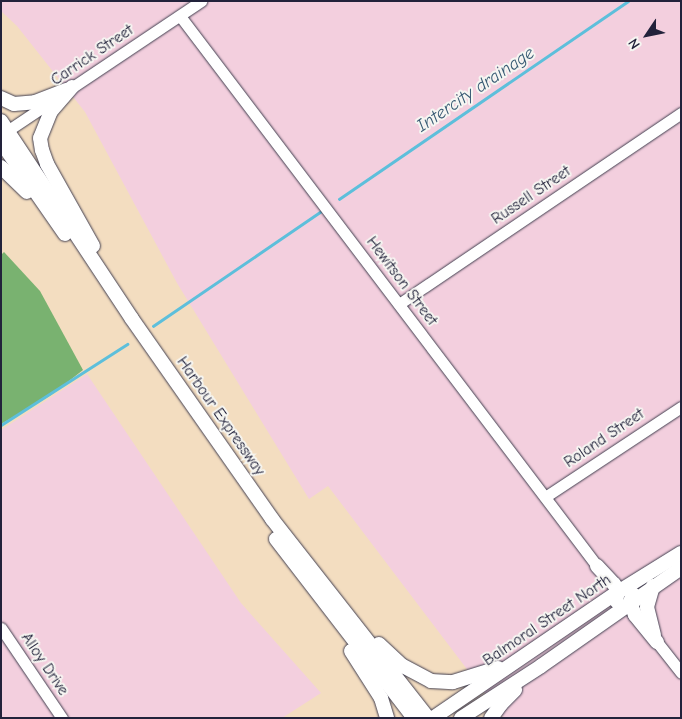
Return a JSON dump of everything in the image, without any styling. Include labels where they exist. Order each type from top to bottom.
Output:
[{"type":"main road","points":[[1,98],[14,104],[35,102],[72,87]]},
{"type":"main road","points":[[72,87],[51,110],[40,138],[42,150],[47,164],[88,235],[126,309]]},
{"type":"main road","name":"Harbour Expressway","points":[[3,132],[73,246],[252,507],[302,575],[414,718]]},
{"type":"main road","name":"Harbour Expressway","points":[[3,132],[272,519],[428,718]]},
{"type":"main road","points":[[1,167],[20,184],[73,246]]},
{"type":"main road","name":"Balmoral Street North","points":[[433,718],[618,592],[681,553]]},
{"type":"main road","points":[[657,642],[640,623],[630,602],[636,589],[681,558]]},
{"type":"main road","points":[[563,650],[615,605],[618,592],[607,574],[597,566]]},
{"type":"main road","points":[[597,566],[604,589],[598,606]]},
{"type":"main road","name":"Balmoral Street North","points":[[461,718],[541,666],[681,568]]},
{"type":"main road","points":[[302,575],[381,698],[387,718]]},
{"type":"main road","points":[[653,586],[647,607],[657,642]]},
{"type":"main road","points":[[325,587],[386,652],[403,666],[431,681],[443,683],[464,680],[515,662]]},
{"type":"main road","points":[[492,718],[507,698],[541,666]]},
{"type":"street","name":"Carrick Street","points":[[3,132],[201,1]]},
{"type":"street","name":"Hewitson Street","points":[[180,16],[597,566]]},
{"type":"street","name":"Russell Street","points":[[399,304],[681,113]]},
{"type":"street","name":"Roland Street","points":[[545,497],[681,407]]},
{"type":"street","name":"Alloy Drive","points":[[1,628],[62,718]]},
{"type":"street","points":[[657,642],[681,673]]},
{"type":"shaded area","points":[[1,1],[681,1],[681,718],[504,718],[328,486],[309,499],[177,283],[85,112],[17,26],[1,11]]},
{"type":"shaded area","points":[[87,374],[241,603],[321,693],[282,718],[1,718],[1,430]]},
{"type":"green space","points":[[4,252],[40,291],[83,370],[51,395],[1,424],[1,255]]},
{"type":"waterway","name":"Intercity drainage","points":[[339,199],[628,1]]},
{"type":"waterway","name":"Intercity drainage","points":[[153,326],[320,212]]},
{"type":"waterway","name":"Intercity drainage","points":[[1,425],[127,344]]}]
